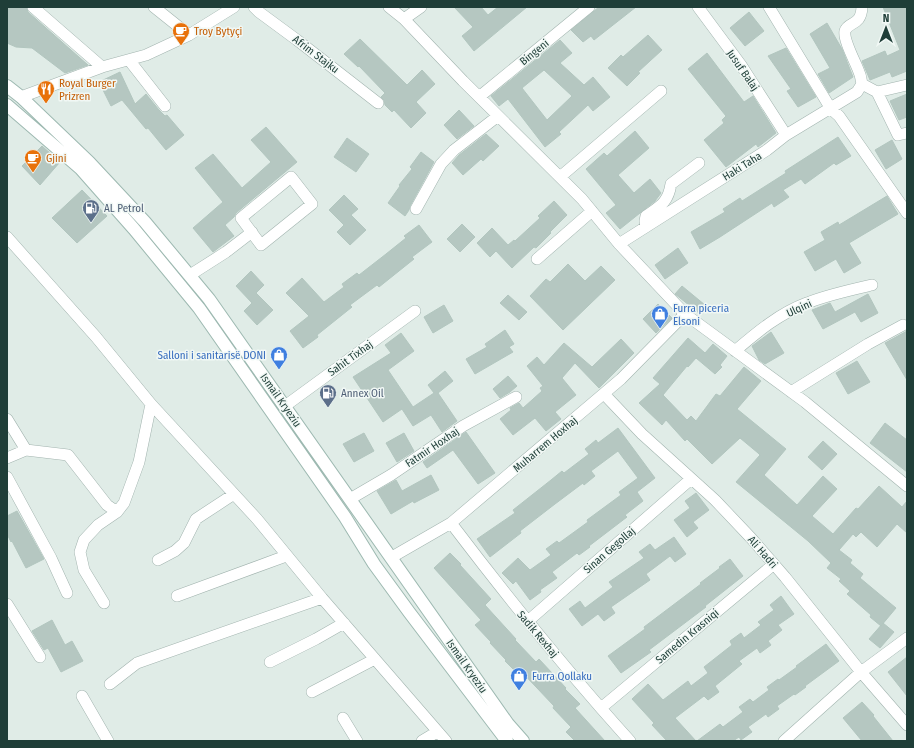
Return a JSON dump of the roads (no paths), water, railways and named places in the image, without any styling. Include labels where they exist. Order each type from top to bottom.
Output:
[{"type":"main road","name":"Ismail Kryeziu","points":[[7,86],[21,97],[88,162],[146,222],[209,299],[392,558],[423,605],[508,724],[523,741]]},
{"type":"main road","points":[[8,106],[21,97]]},
{"type":"main road","name":"Ismail Kryeziu","points":[[8,106],[81,169],[134,229],[199,308],[345,516],[378,570],[507,741]]},
{"type":"street","points":[[33,7],[102,67]]},
{"type":"street","points":[[154,7],[189,35]]},
{"type":"street","points":[[21,97],[102,67],[146,55],[189,35],[234,7]]},
{"type":"street","name":"Afrim Stajku","points":[[254,7],[378,103]]},
{"type":"street","points":[[390,7],[404,19],[479,97],[560,177],[592,211],[619,244],[685,314],[791,392],[907,486]]},
{"type":"street","points":[[404,19],[420,7]]},
{"type":"street","name":"Bingeni","points":[[479,97],[589,7]]},
{"type":"street","name":"Jusuf Balaj","points":[[698,7],[741,65],[786,135]]},
{"type":"street","points":[[769,7],[831,109],[839,116],[901,198],[907,213]]},
{"type":"street","points":[[862,7],[861,15],[857,22],[848,26],[845,30],[845,37],[860,74],[862,84],[877,92],[898,135],[907,133]]},
{"type":"street","points":[[129,60],[165,106]]},
{"type":"street","name":"Haki Taha","points":[[619,244],[767,150],[786,135],[857,92],[862,84]]},
{"type":"street","points":[[877,92],[907,85]]},
{"type":"street","points":[[560,177],[661,91]]},
{"type":"street","points":[[416,210],[441,164],[454,150],[498,116]]},
{"type":"street","points":[[646,227],[646,216],[663,204],[669,195],[671,184],[699,163]]},
{"type":"street","points":[[291,177],[312,204],[261,245],[252,232],[241,218],[291,177]]},
{"type":"street","points":[[537,259],[592,211]]},
{"type":"street","points":[[190,275],[226,252],[252,232]]},
{"type":"street","points":[[7,237],[96,337],[151,404],[257,519],[286,556],[446,741]]},
{"type":"street","name":"Ulqini","points":[[736,351],[758,332],[786,312],[807,303],[872,285]]},
{"type":"street","name":"Sahit Tixhaj","points":[[285,406],[415,311]]},
{"type":"street","name":"Muharrem Hoxhaj","points":[[392,558],[451,524],[621,379],[685,314]]},
{"type":"street","points":[[791,392],[868,344],[903,325]]},
{"type":"street","name":"Ali Hadri","points":[[604,394],[642,434],[715,500],[751,538],[774,564],[861,672],[907,725]]},
{"type":"street","name":"Fatmir Hoxhaj","points":[[350,499],[391,475],[463,426],[516,397]]},
{"type":"street","points":[[104,603],[84,570],[80,552],[84,540],[98,525],[117,512],[124,503],[139,462],[151,404]]},
{"type":"street","points":[[7,419],[26,450]]},
{"type":"street","points":[[7,458],[26,450],[68,455],[107,506],[117,512]]},
{"type":"street","points":[[7,477],[51,558],[67,593]]},
{"type":"street","name":"Sinan Gegollaj","points":[[528,621],[691,479]]},
{"type":"street","points":[[158,560],[175,551],[184,543],[196,519],[234,494]]},
{"type":"street","name":"Sadik Rexhaj","points":[[451,524],[494,580],[630,741]]},
{"type":"street","points":[[177,596],[286,556]]},
{"type":"street","name":"Samedin Krasniqi","points":[[601,708],[774,564]]},
{"type":"street","points":[[110,684],[137,663],[322,598]]},
{"type":"street","points":[[7,604],[40,657]]},
{"type":"street","points":[[270,662],[344,623]]},
{"type":"street","points":[[784,741],[861,672],[907,638]]},
{"type":"street","points":[[312,692],[375,659]]},
{"type":"street","points":[[82,696],[108,741]]},
{"type":"street","points":[[343,718],[357,741]]},
{"type":"street","points":[[422,741],[437,732]]},
{"type":"place","name":"Troy Bytyçi","points":[[181,46]]},
{"type":"place","name":"Royal Burger Prizren","points":[[46,104]]},
{"type":"place","name":"Gjini","points":[[33,173]]},
{"type":"place","name":"AL Petrol","points":[[91,223]]},
{"type":"place","name":"Furra piceria Elsoni","points":[[660,329]]},
{"type":"place","name":"Salloni i sanitarisë DONI","points":[[279,370]]},
{"type":"place","name":"Annex Oil","points":[[328,408]]},
{"type":"place","name":"Furra Qollaku","points":[[519,691]]}]
